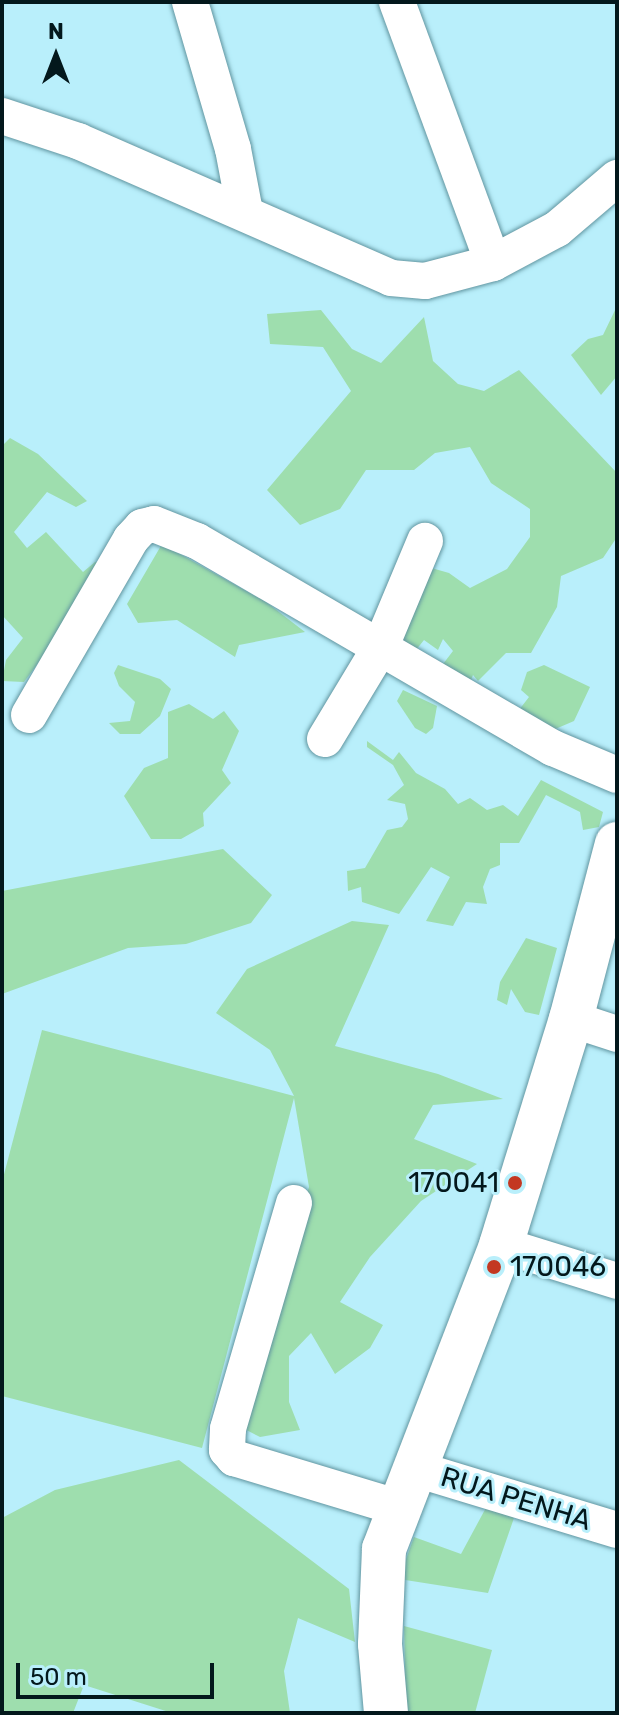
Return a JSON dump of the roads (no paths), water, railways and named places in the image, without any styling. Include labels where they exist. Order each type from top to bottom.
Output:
[{"type":"main road","points":[[386,1713],[379,1595],[384,1549],[501,1245],[571,1019],[617,844]]},
{"type":"street","points":[[190,2],[233,149],[245,212]]},
{"type":"street","points":[[397,2],[493,263]]},
{"type":"street","points":[[2,116],[78,141],[391,278],[425,281],[493,263],[557,229],[617,178]]},
{"type":"street","points":[[29,715],[131,539],[142,527],[154,524],[197,541],[553,748],[617,775]]},
{"type":"street","points":[[325,739],[381,646],[425,541]]},
{"type":"street","points":[[571,1019],[617,1034]]},
{"type":"street","name":"RUA PENHA","points":[[294,1203],[228,1429],[227,1450],[234,1458],[617,1530]]},
{"type":"street","points":[[501,1245],[617,1281]]},
{"type":"place","name":"170041","points":[[515,1183]]},
{"type":"place","name":"170046","points":[[494,1267]]}]
